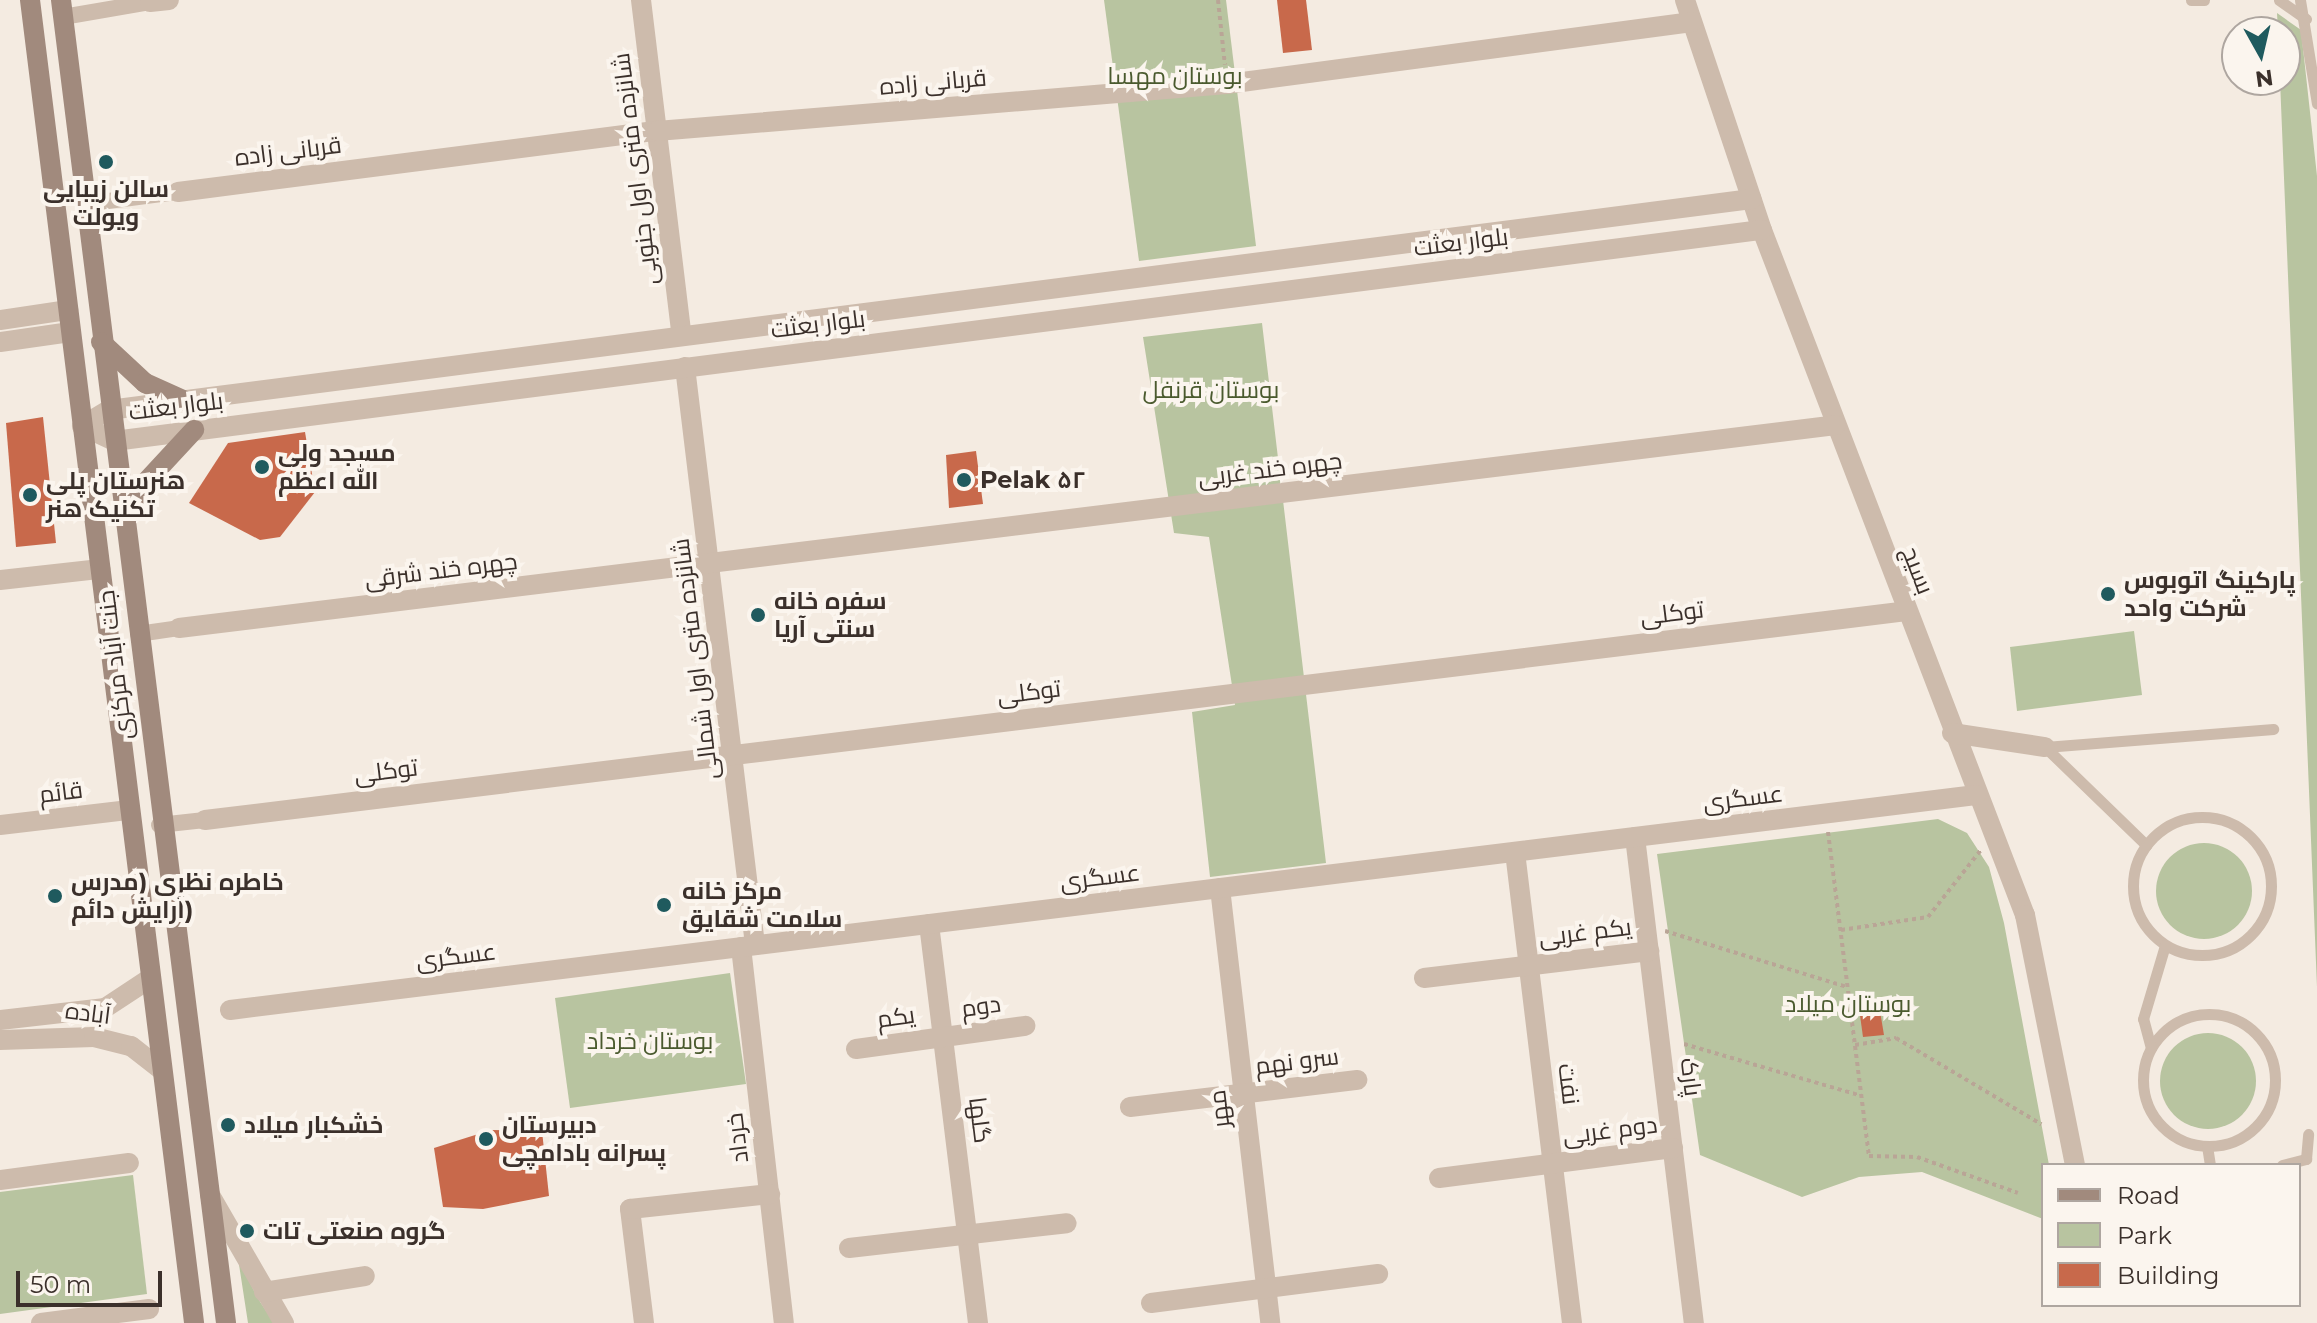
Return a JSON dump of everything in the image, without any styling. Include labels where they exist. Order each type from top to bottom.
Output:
[{"type":"main road","name":"جنت آباد مرکزی","points":[[30,0],[127,810],[194,1323]]},
{"type":"main road","name":"جنت آباد مرکزی","points":[[62,9],[159,825],[226,1323]]},
{"type":"main road","points":[[101,342],[145,383],[183,400]]},
{"type":"main road","points":[[124,519],[144,484],[194,430]]},
{"type":"street","name":"شانزده متری اول جنوبی","points":[[641,0],[685,367]]},
{"type":"street","name":"بسیج","points":[[1685,0],[1762,230],[1952,733],[2025,915],[2075,1163]]},
{"type":"street","points":[[62,9],[160,1]]},
{"type":"street","name":"قربانی زاده","points":[[178,192],[657,131],[1227,84],[1692,22]]},
{"type":"street","points":[[85,204],[178,192]]},
{"type":"street","name":"بلوار بعثت","points":[[82,426],[109,410],[681,332],[1752,199]]},
{"type":"street","name":"بلوار بعثت","points":[[82,426],[114,441],[1762,230]]},
{"type":"street","points":[[0,320],[68,310]]},
{"type":"street","points":[[0,342],[70,332]]},
{"type":"street","name":"شانزده متری اول شمالی","points":[[685,367],[732,755],[748,946]]},
{"type":"street","name":"چهره خند غربی","points":[[709,564],[1836,425]]},
{"type":"street","name":"چهره خند شرقی","points":[[179,628],[709,564]]},
{"type":"street","points":[[0,580],[100,569]]},
{"type":"street","name":"توکلی","points":[[159,825],[1906,611]]},
{"type":"street","points":[[138,634],[179,628]]},
{"type":"street","points":[[1952,733],[2045,747]]},
{"type":"street","name":"عسگری","points":[[230,1010],[1976,795]]},
{"type":"street","name":"قائم","points":[[0,825],[127,810]]},
{"type":"street","name":"پارک","points":[[1635,837],[1694,1323]]},
{"type":"street","name":"نفت","points":[[1515,852],[1572,1323]]},
{"type":"street","name":"مهر","points":[[1220,888],[1270,1323]]},
{"type":"street","name":"گلها","points":[[929,924],[978,1323]]},
{"type":"street","name":"خرداد","points":[[748,946],[784,1323]]},
{"type":"street","name":"یکم غربی","points":[[1424,978],[1649,951]]},
{"type":"street","name":"آباده","points":[[0,1020],[105,1008],[149,979]]},
{"type":"street","points":[[90,1010],[94,1037]]},
{"type":"street","name":"دوم","points":[[943,1037],[1025,1026]]},
{"type":"street","name":"آباده","points":[[0,1040],[94,1037],[131,1046],[162,1070]]},
{"type":"street","name":"یکم","points":[[856,1049],[943,1037]]},
{"type":"street","name":"سرو نهم","points":[[1130,1107],[1357,1080]]},
{"type":"street","name":"دوم غربی","points":[[1439,1178],[1673,1148]]},
{"type":"street","points":[[0,1180],[129,1163]]},
{"type":"street","points":[[207,1190],[284,1323]]},
{"type":"street","points":[[644,1323],[630,1209],[770,1194]]},
{"type":"street","points":[[849,1248],[1067,1223]]},
{"type":"street","points":[[1151,1303],[1378,1274]]},
{"type":"street","points":[[264,1292],[365,1276]]},
{"type":"street","points":[[41,1323],[149,1309]]},
{"type":"lane","points":[[2191,0],[2204,0]]},
{"type":"lane","points":[[2279,0],[2306,19]]},
{"type":"lane","points":[[2300,0],[2306,19],[2317,104]]},
{"type":"lane","points":[[2045,747],[2273,729]]},
{"type":"lane","points":[[2045,747],[2146,845]]},
{"type":"lane","points":[[2184,819],[2230,822],[2249,835],[2271,876],[2270,899],[2248,938],[2207,955],[2165,945],[2148,931],[2132,889],[2146,845],[2184,819]]},
{"type":"lane","points":[[2151,1048],[2185,1019],[2207,1014],[2249,1028],[2265,1044],[2274,1073],[2271,1103],[2246,1135],[2207,1146],[2165,1130],[2151,1113],[2143,1091],[2151,1048],[2143,1019],[2165,945]]},
{"type":"lane","points":[[2290,1163],[2306,1159],[2308,1134]]},
{"type":"lane","points":[[2207,1146],[2210,1163]]},
{"type":"path","points":[[1218,0],[1227,84]]},
{"type":"path","points":[[1825,814],[1869,1156],[1917,1157],[2018,1193]]},
{"type":"path","points":[[1841,930],[1928,917],[1985,840]]},
{"type":"path","points":[[1645,915],[1668,934],[1848,987]]},
{"type":"path","points":[[1855,1045],[1896,1038],[2041,1124]]},
{"type":"path","points":[[1684,1044],[1862,1096]]},
{"type":"green space","name":"بوستان مهسا","points":[[1104,0],[1226,0],[1256,246],[1139,261]]},
{"type":"green space","points":[[2301,30],[2317,176],[2317,987],[2281,96],[2301,96]]},
{"type":"green space","name":"بوستان قرنفل","points":[[1262,323],[1326,863],[1210,877],[1192,712],[1235,705],[1209,537],[1174,533],[1143,337]]},
{"type":"green space","points":[[2134,631],[2142,695],[2017,711],[2010,647]]},
{"type":"green space","name":"بوستان میلاد","points":[[1938,819],[1967,833],[1989,867],[2004,923],[2049,1163],[2041,1163],[2041,1218],[1922,1172],[1859,1177],[1802,1197],[1700,1155],[1657,854]]},
{"type":"green space","points":[[2204,843],[2222,847],[2238,857],[2248,873],[2252,891],[2248,909],[2238,925],[2222,935],[2204,939],[2186,935],[2170,925],[2160,909],[2156,891],[2160,873],[2170,857],[2186,847]]},
{"type":"green space","name":"بوستان خرداد","points":[[730,973],[746,1084],[570,1108],[555,998]]},
{"type":"green space","points":[[2208,1033],[2226,1037],[2242,1047],[2252,1063],[2256,1081],[2252,1099],[2242,1115],[2226,1125],[2208,1129],[2190,1125],[2174,1115],[2164,1099],[2160,1081],[2164,1063],[2174,1047],[2190,1037]]},
{"type":"green space","points":[[133,1175],[147,1294],[0,1314],[0,1192]]},
{"type":"green space","points":[[238,1258],[257,1297],[274,1323],[248,1323]]},
{"type":"building","points":[[1277,0],[1306,0],[1312,50],[1283,53]]},
{"type":"building","name":"هنرستان پلی تکنیک هنر","points":[[43,417],[56,543],[16,547],[6,423]]},
{"type":"building","name":"مسجد ولی الله اعظم","points":[[305,432],[315,492],[280,537],[260,540],[189,503],[228,443]]},
{"type":"building","name":"Pelak ۵۲","points":[[976,451],[983,504],[949,508],[946,455]]},
{"type":"building","points":[[1879,1005],[1884,1035],[1863,1037],[1859,1008]]},
{"type":"building","points":[[491,1130],[542,1131],[549,1196],[483,1209],[443,1207],[434,1148]]},
{"type":"place","name":"سالن زیبایی ویولت","points":[[106,162]]},
{"type":"place","name":"مسجد ولی الله اعظم","points":[[262,467]]},
{"type":"place","name":"Pelak ۵۲","points":[[964,480]]},
{"type":"place","name":"هنرستان پلی تکنیک هنر","points":[[30,495]]},
{"type":"place","name":"پارکینگ اتوبوس شرکت واحد","points":[[2108,594]]},
{"type":"place","name":"سفره خانه سنتی آریا","points":[[758,615]]},
{"type":"place","name":"خاطره نظری (مدرس آرایش دائم)","points":[[55,896]]},
{"type":"place","name":"مرکز خانه سلامت شقایق","points":[[664,905]]},
{"type":"place","name":"خشکبار میلاد","points":[[228,1125]]},
{"type":"place","name":"دبیرستان پسرانه بادامچی","points":[[486,1139]]},
{"type":"place","name":"گروه صنعتی تات","points":[[247,1231]]}]
